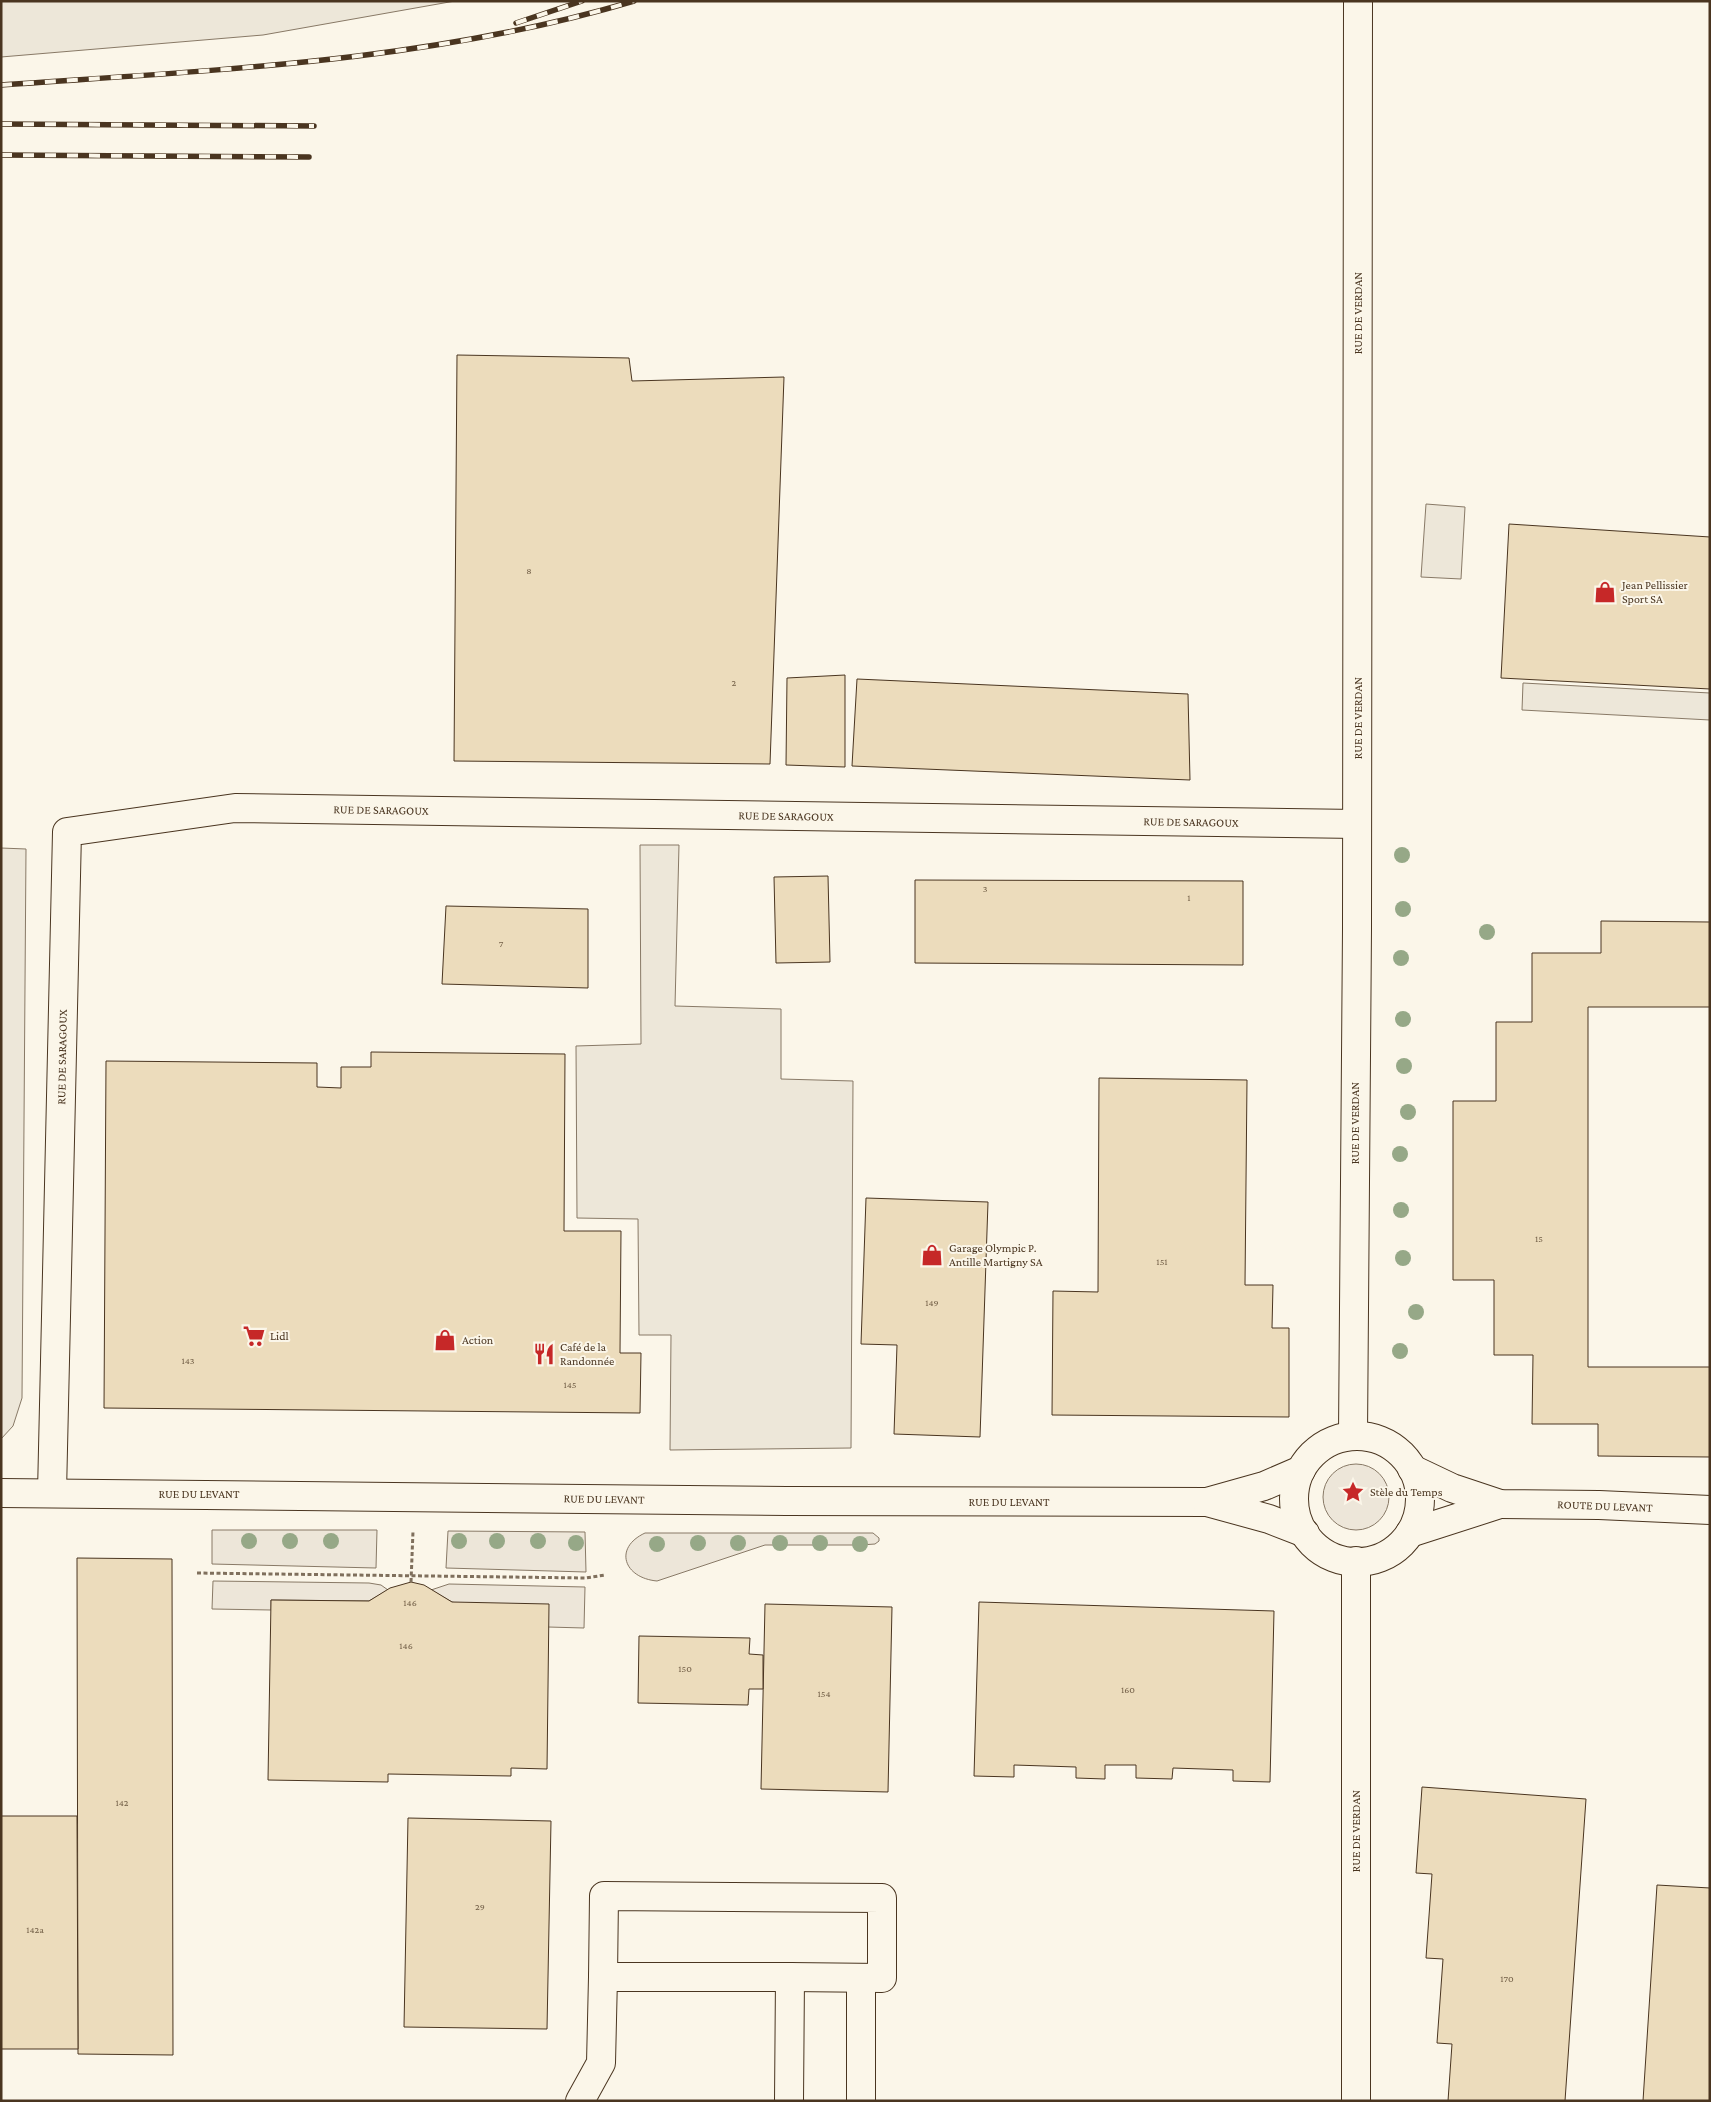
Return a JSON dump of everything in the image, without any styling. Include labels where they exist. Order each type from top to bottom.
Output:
[{"type":"street","name":"RUE DE VERDAN","points":[[1353,1436],[1357,824],[1358,1]]},
{"type":"street","name":"RUE DE SARAGOUX","points":[[52,1493],[67,832],[235,808],[1357,824]]},
{"type":"street","points":[[1363,1436],[1384,1442],[1401,1454],[1412,1469],[1417,1481],[1420,1502],[1418,1513],[1410,1533],[1404,1541],[1387,1554],[1378,1558],[1356,1562],[1327,1554],[1318,1548],[1305,1534],[1296,1516],[1294,1505],[1296,1485],[1301,1470],[1309,1458],[1324,1445],[1343,1437],[1363,1436]]},
{"type":"street","name":"ROUTE DU LEVANT","points":[[1412,1469],[1452,1488],[1500,1504],[1599,1505],[1710,1510]]},
{"type":"street","name":"RUE DU LEVANT","points":[[1207,1502],[1264,1486],[1301,1470]]},
{"type":"street","name":"RUE DU LEVANT","points":[[1,1493],[787,1501],[1207,1502],[1269,1519],[1305,1534]]},
{"type":"street","name":"ROUTE DU LEVANT","points":[[1410,1533],[1500,1504]]},
{"type":"street","name":"RUE DE VERDAN","points":[[1356,1562],[1356,2101]]},
{"type":"street","points":[[580,2101],[601,2063],[604,1896],[882,1898],[882,1978],[603,1977]]},
{"type":"street","points":[[789,2101],[790,1977]]},
{"type":"street","points":[[861,1978],[861,2101]]},
{"type":"path","points":[[411,1582],[413,1526]]},
{"type":"path","points":[[197,1572],[586,1578],[605,1576]]},
{"type":"shaded area","points":[[1,1],[455,1],[263,35],[1,57]]},
{"type":"shaded area","points":[[1426,504],[1465,507],[1461,579],[1421,577]]},
{"type":"shaded area","points":[[1523,683],[1710,693],[1710,720],[1522,710]]},
{"type":"shaded area","points":[[640,845],[679,845],[675,1006],[781,1009],[781,1079],[853,1081],[851,1448],[670,1450],[671,1335],[639,1335],[638,1219],[577,1218],[576,1046],[641,1044]]},
{"type":"shaded area","points":[[1,848],[26,849],[22,1398],[13,1426],[1,1439]]},
{"type":"shaded area","points":[[1349,1464],[1363,1464],[1375,1469],[1384,1478],[1389,1490],[1387,1510],[1380,1521],[1363,1530],[1349,1530],[1337,1525],[1328,1516],[1323,1504],[1323,1490],[1328,1478],[1337,1469]]},
{"type":"shaded area","points":[[212,1530],[377,1530],[376,1568],[212,1564]]},
{"type":"shaded area","points":[[448,1531],[585,1532],[586,1572],[446,1568]]},
{"type":"shaded area","points":[[645,1533],[873,1533],[879,1538],[879,1541],[875,1544],[861,1545],[765,1545],[657,1581],[646,1579],[637,1574],[630,1568],[627,1562],[626,1554],[629,1546],[635,1539]]},
{"type":"shaded area","points":[[213,1581],[369,1583],[381,1585],[388,1590],[369,1601],[271,1600],[271,1610],[212,1609]]},
{"type":"shaded area","points":[[449,1584],[585,1587],[584,1628],[548,1627],[452,1602],[431,1590]]},
{"type":"building","points":[[457,355],[629,358],[632,381],[784,377],[770,764],[454,761]]},
{"type":"building","points":[[1509,524],[1710,537],[1710,689],[1501,678]]},
{"type":"building","points":[[845,675],[845,767],[786,765],[787,678]]},
{"type":"building","points":[[857,679],[1188,694],[1190,780],[852,766]]},
{"type":"building","points":[[828,876],[830,962],[776,963],[774,877]]},
{"type":"building","points":[[915,880],[1243,881],[1243,965],[915,963]]},
{"type":"building","points":[[446,906],[588,909],[588,988],[442,984]]},
{"type":"building","points":[[1601,921],[1710,922],[1710,1007],[1588,1007],[1588,1367],[1710,1367],[1710,1457],[1598,1456],[1598,1424],[1532,1424],[1533,1355],[1494,1355],[1494,1280],[1453,1280],[1453,1101],[1496,1101],[1496,1022],[1532,1022],[1532,953],[1601,953]]},
{"type":"building","points":[[371,1052],[565,1054],[564,1231],[621,1231],[620,1353],[641,1353],[640,1413],[104,1408],[106,1061],[317,1063],[317,1087],[341,1088],[341,1067],[371,1067]]},
{"type":"building","points":[[1099,1078],[1247,1080],[1245,1285],[1273,1285],[1272,1328],[1289,1328],[1289,1417],[1052,1415],[1053,1291],[1098,1292]]},
{"type":"building","points":[[866,1198],[988,1202],[980,1437],[894,1434],[897,1345],[861,1344]]},
{"type":"building","points":[[77,1558],[172,1559],[173,2055],[78,2054]]},
{"type":"building","points":[[411,1582],[424,1585],[452,1602],[549,1604],[547,1769],[511,1768],[511,1776],[388,1774],[388,1782],[268,1780],[271,1600],[369,1601],[390,1588]]},
{"type":"building","points":[[979,1602],[1274,1611],[1270,1782],[1233,1781],[1233,1770],[1173,1768],[1172,1779],[1136,1778],[1136,1765],[1105,1765],[1105,1779],[1076,1778],[1076,1767],[1014,1765],[1014,1777],[974,1776]]},
{"type":"building","points":[[765,1604],[892,1607],[888,1792],[761,1789]]},
{"type":"building","points":[[639,1636],[750,1638],[749,1654],[763,1655],[763,1689],[749,1689],[748,1705],[638,1703]]},
{"type":"building","points":[[1422,1787],[1586,1799],[1565,2101],[1448,2101],[1452,2044],[1437,2043],[1443,1959],[1426,1958],[1432,1874],[1416,1873]]},
{"type":"building","points":[[1,1816],[77,1816],[78,2049],[1,2049]]},
{"type":"building","points":[[408,1818],[551,1821],[547,2029],[404,2027]]},
{"type":"building","points":[[1657,1885],[1710,1888],[1710,2101],[1643,2101]]},
{"type":"railway","points":[[516,23],[582,1]]},
{"type":"railway","points":[[1,85],[241,68],[400,50],[479,38],[557,22],[634,1]]},
{"type":"railway","points":[[1,124],[314,126]]},
{"type":"railway","points":[[1,155],[309,157]]},
{"type":"place","name":"Jean Pellissier Sport SA","points":[[1605,592]]},
{"type":"place","name":"Garage Olympic P. Antille Martigny SA","points":[[932,1255]]},
{"type":"place","name":"Lidl","points":[[254,1336]]},
{"type":"place","name":"Action","points":[[445,1340]]},
{"type":"place","name":"Café de la Randonnée","points":[[544,1354]]},
{"type":"place","name":"Stèle du Temps","points":[[1353,1492]]}]
